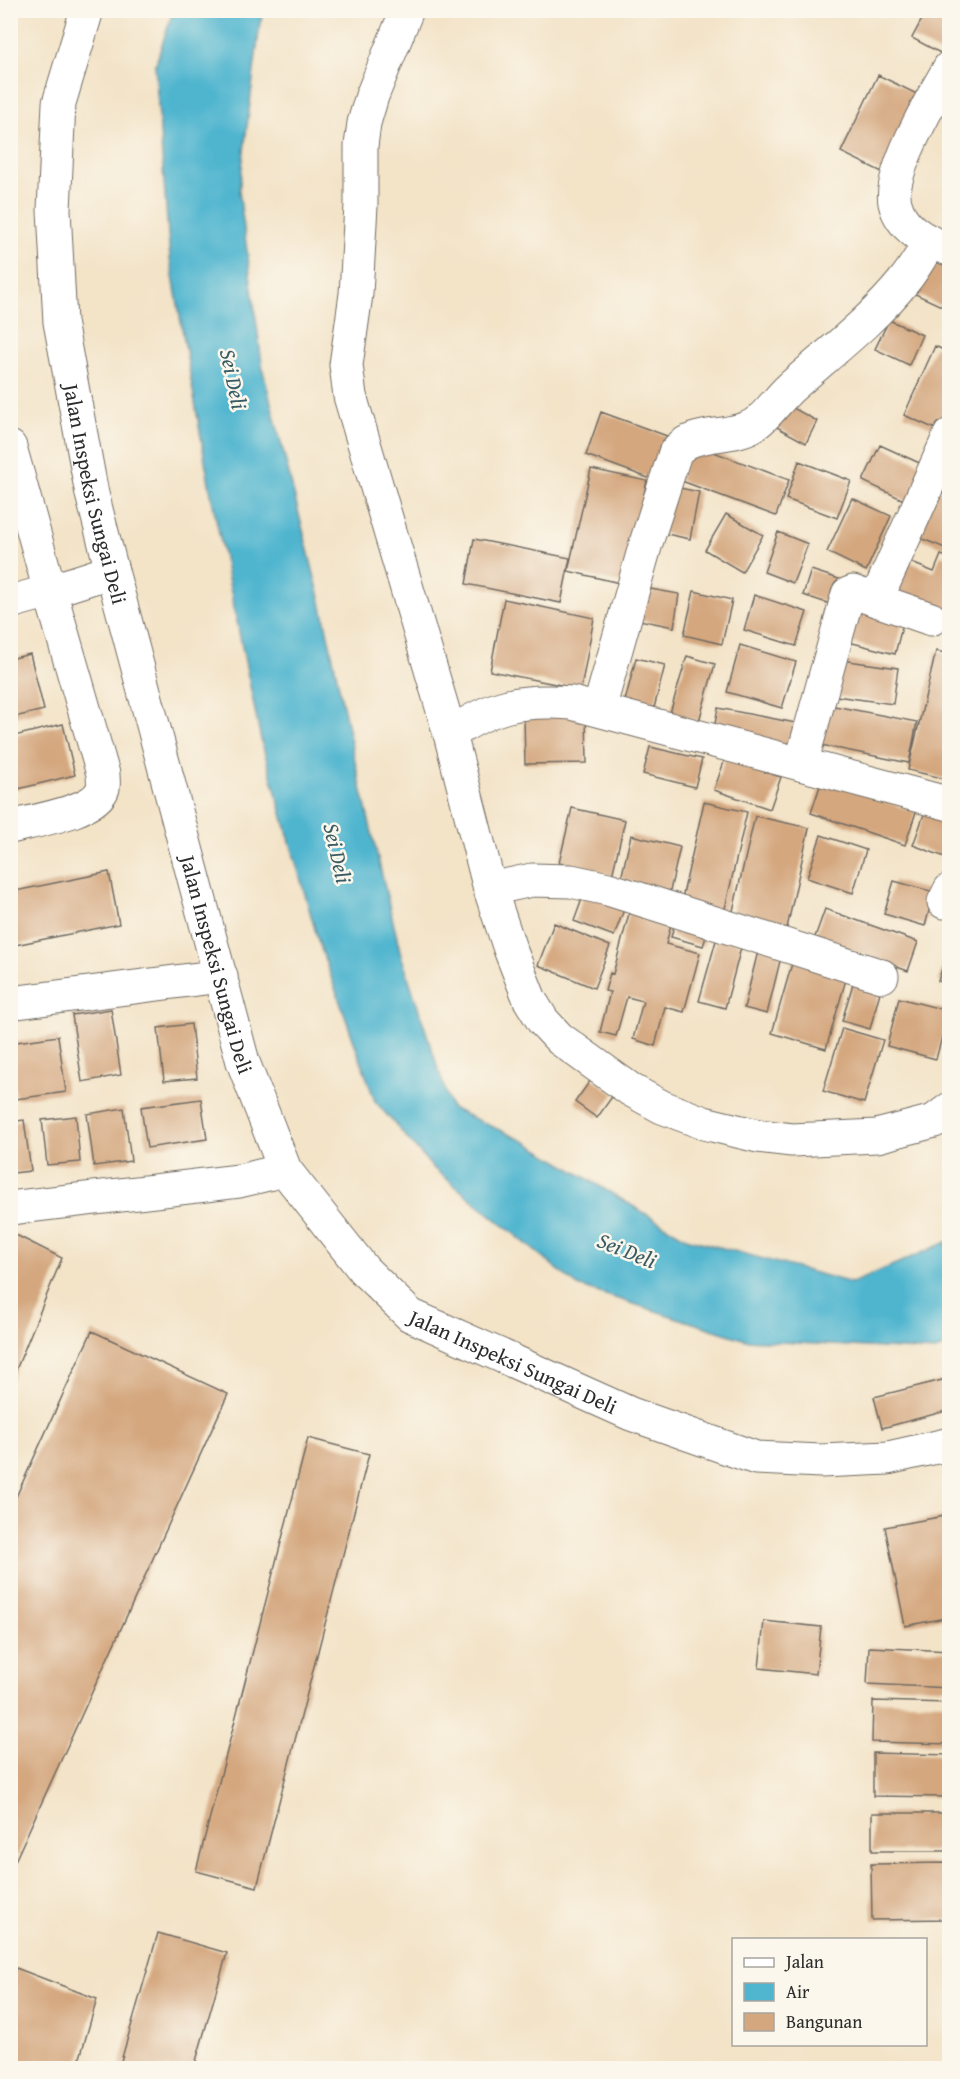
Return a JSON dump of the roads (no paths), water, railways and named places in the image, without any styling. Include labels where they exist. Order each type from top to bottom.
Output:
[{"type":"street","name":"Jalan Inspeksi Sungai Deli","points":[[87,10],[59,103],[54,210],[60,322],[92,494],[112,571],[243,1062],[285,1170],[364,1270],[410,1315],[631,1414],[756,1458],[821,1461],[888,1458],[950,1444]]},
{"type":"street","points":[[407,10],[372,96],[364,123],[361,146],[361,205],[356,294],[346,365],[350,396],[450,734],[490,889],[526,990],[543,1022],[569,1046],[631,1090],[662,1107],[704,1123],[758,1136],[792,1140],[877,1136],[934,1121],[950,1109]]},
{"type":"street","points":[[599,709],[646,543],[675,453],[694,439],[728,434],[757,423],[774,403],[887,301],[911,272],[939,246],[904,223],[895,201],[894,190],[911,142],[929,103],[950,67]]},
{"type":"street","points":[[876,600],[950,435]]},
{"type":"street","points":[[10,447],[103,774],[104,787],[93,802],[79,808],[10,827]]},
{"type":"street","points":[[10,602],[112,571]]},
{"type":"street","points":[[801,764],[847,598],[853,592],[931,619]]},
{"type":"street","points":[[450,734],[476,717],[498,708],[525,702],[572,703],[950,804]]},
{"type":"street","points":[[490,889],[532,880],[571,881],[608,889],[882,976]]},
{"type":"street","points":[[10,1003],[220,976]]},
{"type":"street","points":[[10,1208],[239,1181],[285,1170]]},
{"type":"water","name":"Sei Deli","points":[[173,11],[264,11],[260,23],[239,191],[263,371],[321,602],[355,762],[401,955],[451,1108],[526,1142],[686,1238],[852,1283],[949,1241],[949,1344],[936,1351],[746,1340],[578,1286],[432,1167],[375,1101],[318,940],[261,740],[210,489],[170,259],[155,66]]}]
